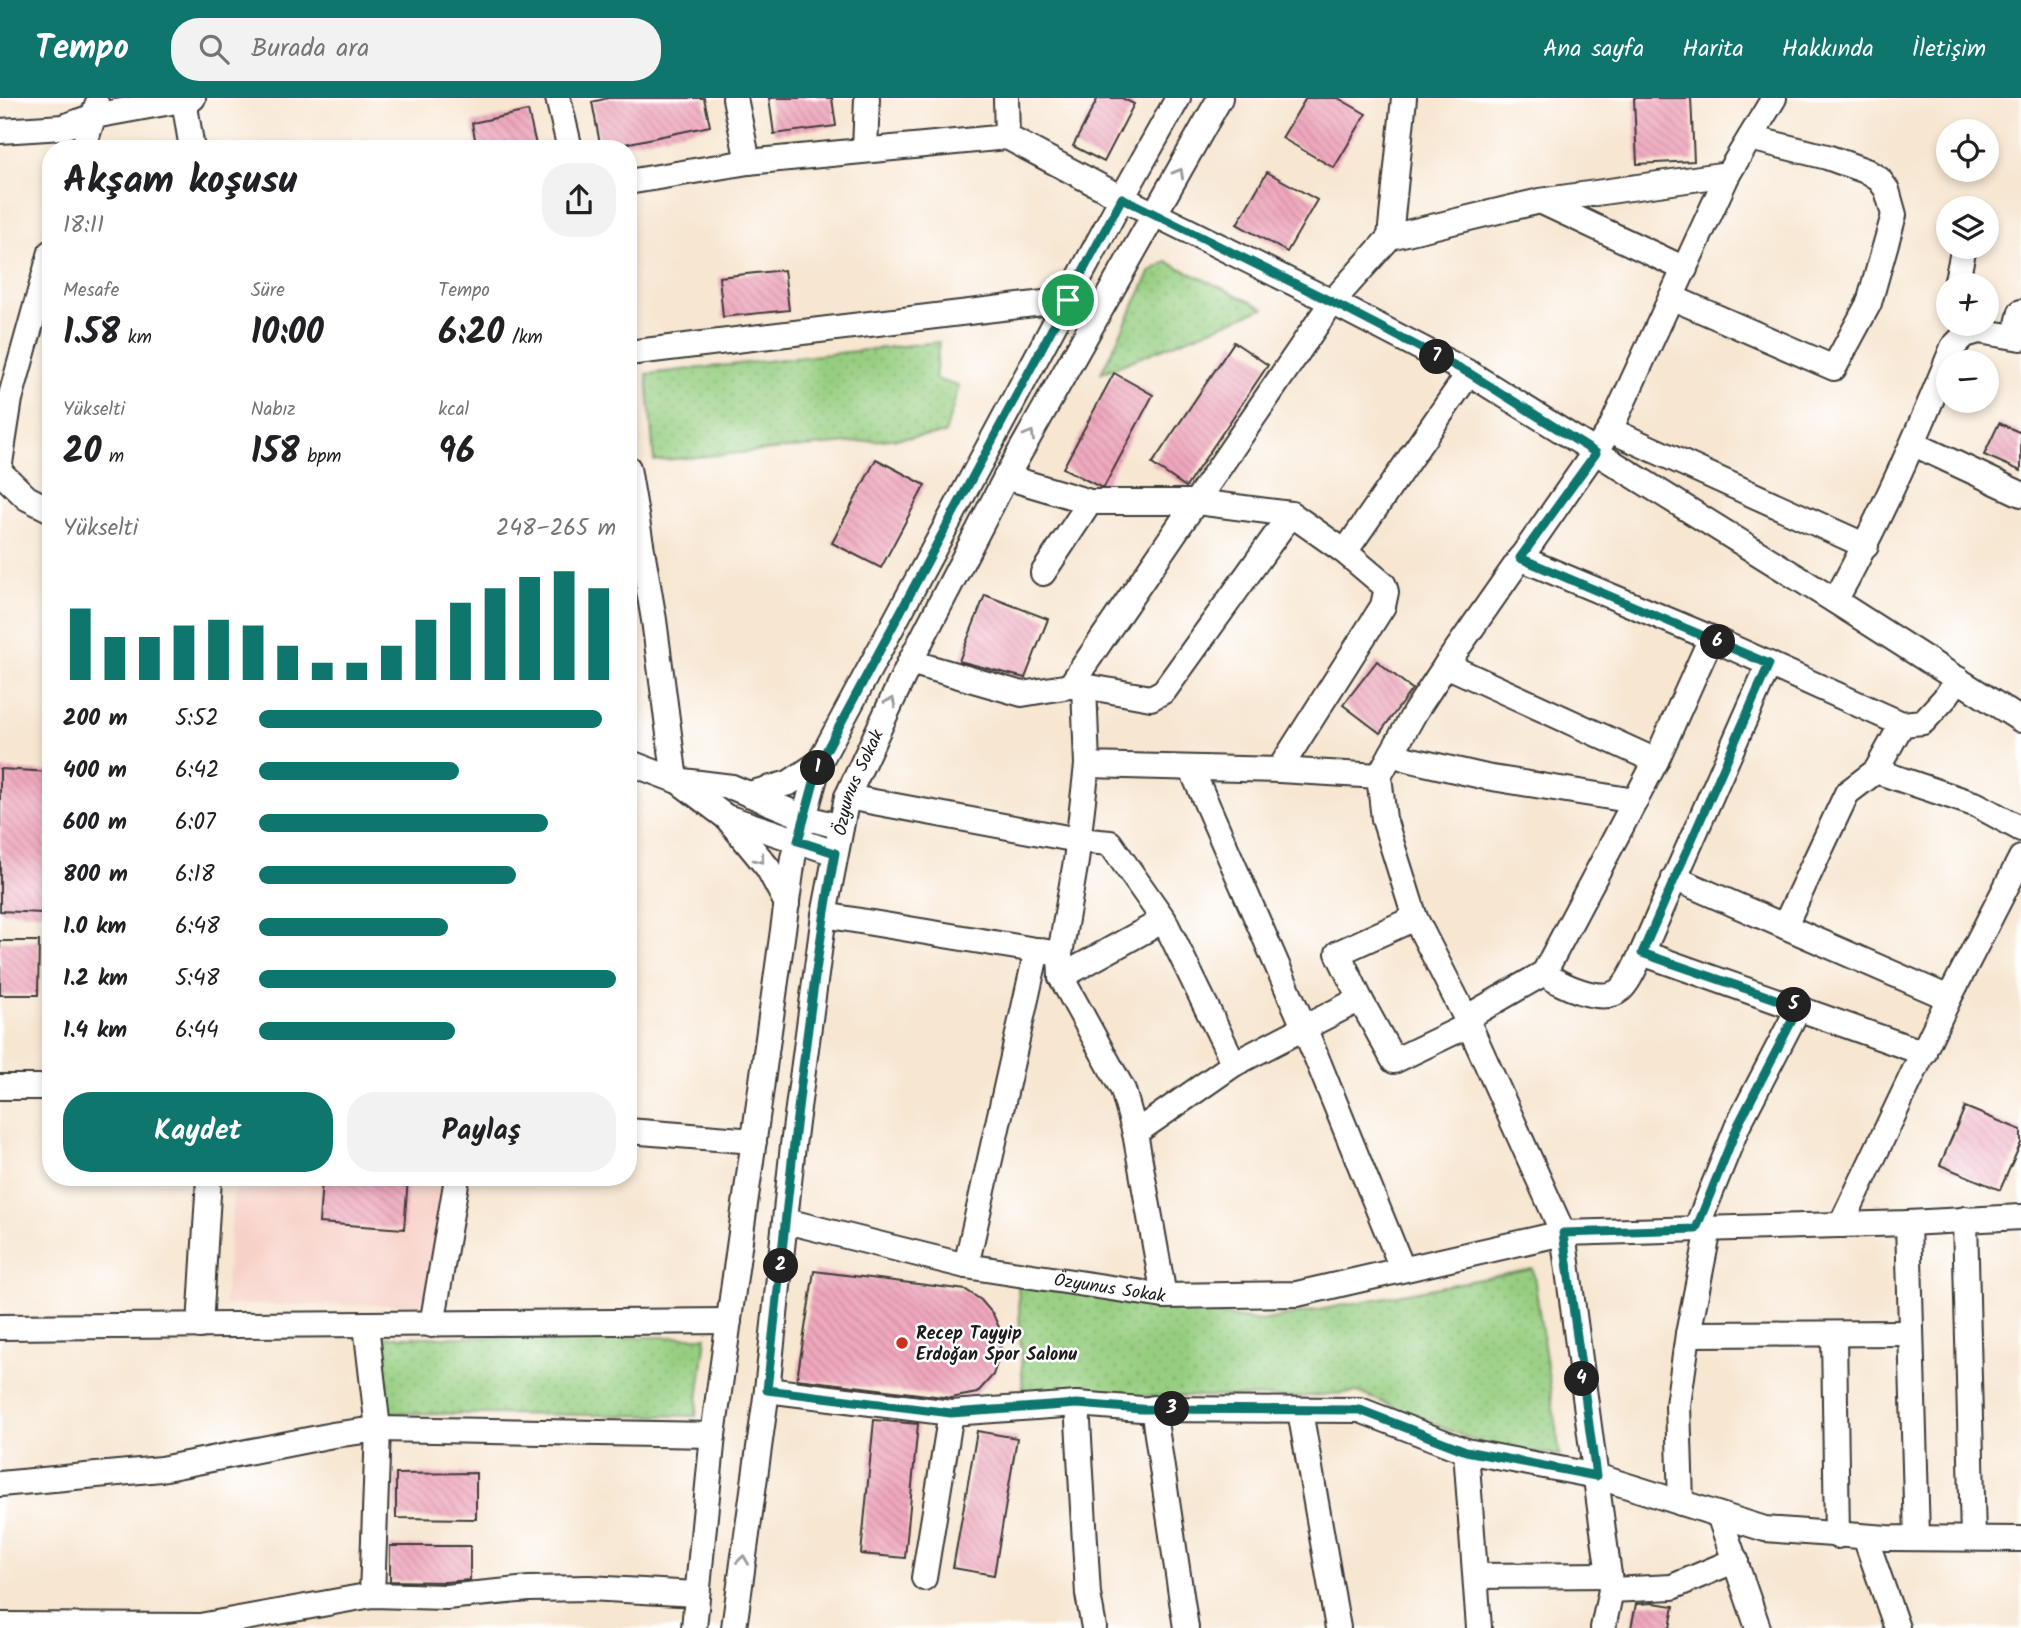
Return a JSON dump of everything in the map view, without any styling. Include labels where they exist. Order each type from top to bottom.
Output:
[{"type":"street","points":[[558,98],[568,140]]},
{"type":"street","points":[[735,98],[748,162]]},
{"type":"street","points":[[865,150],[867,98]]},
{"type":"street","points":[[1006,98],[1007,137]]},
{"type":"street","points":[[694,1628],[713,1435],[787,904],[798,841],[819,764],[1178,98]]},
{"type":"street","name":"Özyunus Sokak","points":[[1220,98],[1006,477],[910,662],[847,797],[824,915],[793,1145],[786,1221],[966,1266],[1164,1296],[1297,1294],[1563,1233],[2021,1217]]},
{"type":"street","points":[[1390,237],[1404,98]]},
{"type":"street","points":[[1603,1628],[1610,1583],[1563,1233],[1468,1021],[1415,918],[1384,819],[1379,776],[1415,712],[1446,665],[1610,430],[1728,174],[1774,98]]},
{"type":"street","points":[[0,131],[63,127],[97,107],[189,99],[191,140]]},
{"type":"street","points":[[86,140],[97,107]]},
{"type":"street","points":[[637,180],[748,162],[1007,137],[1469,373],[2021,720]]},
{"type":"street","points":[[1673,298],[1834,368],[1869,303],[1894,215],[1887,190],[1866,171],[1827,157],[1750,138]]},
{"type":"street","points":[[966,1266],[1053,961],[1078,840],[1087,765],[1077,686],[1332,302],[1390,237],[1540,201],[1728,174]]},
{"type":"street","points":[[1540,201],[1685,269]]},
{"type":"street","points":[[0,463],[10,399],[42,284]]},
{"type":"street","points":[[637,353],[1068,300]]},
{"type":"street","points":[[1999,334],[2018,337],[2021,312]]},
{"type":"street","points":[[1835,601],[1866,546],[1914,444],[1958,336]]},
{"type":"street","points":[[1345,552],[1469,373]]},
{"type":"street","points":[[1610,430],[1866,546]]},
{"type":"street","points":[[1914,444],[2021,494]]},
{"type":"street","points":[[0,472],[27,498],[42,506]]},
{"type":"street","points":[[1006,477],[1090,502],[1197,502],[1291,514],[1345,552],[1384,585],[1386,592],[1383,606],[1279,770]]},
{"type":"street","points":[[1043,573],[1090,502]]},
{"type":"street","points":[[910,662],[1021,694],[1077,686],[1151,698],[1164,691],[1291,514]]},
{"type":"street","points":[[637,521],[676,780],[726,817],[768,868],[787,904]]},
{"type":"street","points":[[1520,558],[1711,638],[1902,724],[1923,722],[1958,679]]},
{"type":"street","points":[[1415,918],[1338,953],[1394,1061],[1468,1021],[1544,973],[1656,761],[1711,638]]},
{"type":"street","points":[[1544,973],[1555,981],[1602,996],[1621,989],[1642,953],[1769,664]]},
{"type":"street","points":[[1446,665],[1656,761]]},
{"type":"street","points":[[1785,925],[1847,793],[1876,771],[1902,724]]},
{"type":"street","points":[[1392,753],[1407,760],[1486,777],[1635,801]]},
{"type":"street","points":[[749,794],[789,783],[819,764]]},
{"type":"street","points":[[637,765],[676,780],[732,788],[804,817],[841,827]]},
{"type":"street","points":[[1087,765],[1279,770],[1379,776]]},
{"type":"street","points":[[1191,768],[1304,1027],[1402,1268]]},
{"type":"street","points":[[1876,771],[1977,805],[2021,829]]},
{"type":"street","points":[[847,797],[1078,840],[1110,843],[1164,920],[1234,1063]]},
{"type":"street","points":[[726,817],[835,853]]},
{"type":"street","points":[[1841,1225],[1949,998],[2021,858]]},
{"type":"street","points":[[1674,878],[1949,998]]},
{"type":"street","points":[[824,915],[1053,961],[1164,920]]},
{"type":"street","points":[[1642,953],[1924,1053]]},
{"type":"street","points":[[1053,961],[1123,1090],[1135,1133],[1164,1296]]},
{"type":"street","points":[[1135,1133],[1234,1063],[1360,999]]},
{"type":"street","points":[[1681,1503],[1678,1405],[1702,1229],[1738,1125],[1799,1007]]},
{"type":"street","points":[[0,1087],[42,1087]]},
{"type":"street","points":[[637,1132],[754,1141]]},
{"type":"street","points":[[200,1326],[209,1186]]},
{"type":"street","points":[[432,1325],[456,1186]]},
{"type":"street","points":[[1965,1219],[1972,1538]]},
{"type":"street","points":[[734,1628],[767,1390],[786,1221]]},
{"type":"street","points":[[1908,1223],[1917,1537]]},
{"type":"street","points":[[0,1327],[729,1321]]},
{"type":"street","points":[[366,1325],[378,1429],[372,1595]]},
{"type":"street","points":[[1688,1334],[1911,1333]]},
{"type":"street","points":[[1833,1335],[1837,1536]]},
{"type":"street","points":[[767,1390],[951,1413],[1077,1404],[1141,1409],[1360,1410],[1466,1451],[1596,1476],[1765,1529],[1837,1536],[2021,1539]]},
{"type":"street","points":[[1077,1404],[1088,1594],[1094,1628]]},
{"type":"street","points":[[1153,1408],[1186,1628]]},
{"type":"street","points":[[1300,1411],[1338,1628]]},
{"type":"street","points":[[924,1578],[951,1413]]},
{"type":"street","points":[[0,1484],[161,1469],[333,1434],[378,1429],[713,1435]]},
{"type":"street","points":[[1466,1451],[1479,1628]]},
{"type":"street","points":[[1719,1515],[1758,1628]]},
{"type":"street","points":[[1865,1537],[1897,1628]]},
{"type":"street","points":[[1475,1576],[1672,1587],[1736,1560]]},
{"type":"street","points":[[0,1625],[200,1627],[372,1595],[446,1597],[528,1589],[589,1588],[696,1594]]},
{"type":"shaded area","points":[[234,1186],[444,1186],[426,1305],[224,1305]]},
{"type":"green space","points":[[1167,262],[1264,308],[1101,373],[1151,271]]},
{"type":"green space","points":[[939,342],[935,379],[959,386],[945,434],[654,461],[647,374]]},
{"type":"green space","points":[[1533,1269],[1560,1455],[1492,1448],[1358,1392],[1295,1397],[1023,1395],[1018,1284],[1261,1321]]},
{"type":"green space","points":[[377,1337],[706,1337],[696,1416],[386,1413]]},
{"type":"building","points":[[608,98],[704,98],[710,126],[637,141],[599,140],[592,102]]},
{"type":"building","points":[[769,98],[832,98],[836,126],[774,134]]},
{"type":"building","points":[[1098,98],[1122,98],[1134,104],[1104,162],[1073,146]]},
{"type":"building","points":[[1306,98],[1338,98],[1366,114],[1334,168],[1282,138]]},
{"type":"building","points":[[1634,98],[1691,98],[1694,161],[1637,164]]},
{"type":"building","points":[[528,111],[535,140],[475,140],[472,123]]},
{"type":"building","points":[[1267,172],[1317,200],[1287,252],[1237,224]]},
{"type":"building","points":[[784,270],[789,310],[723,317],[719,277]]},
{"type":"building","points":[[1234,342],[1268,365],[1186,487],[1152,464]]},
{"type":"building","points":[[1114,373],[1153,395],[1104,487],[1100,487],[1063,468]]},
{"type":"building","points":[[1999,423],[2021,433],[2021,471],[1984,455]]},
{"type":"building","points":[[876,459],[925,485],[881,568],[832,543]]},
{"type":"building","points":[[985,595],[1048,619],[1025,678],[959,661]]},
{"type":"building","points":[[1377,661],[1412,689],[1380,733],[1343,705]]},
{"type":"building","points":[[0,769],[42,771],[42,913],[0,911]]},
{"type":"building","points":[[0,941],[39,941],[38,995],[0,995]]},
{"type":"building","points":[[1965,1107],[2021,1130],[2021,1143],[2000,1190],[1940,1165]]},
{"type":"building","points":[[322,1186],[407,1186],[404,1229],[319,1223]]},
{"type":"building","name":"Recep Tayyip Erdoğan Spor Salonu","points":[[814,1271],[966,1290],[981,1300],[993,1314],[1001,1332],[1000,1354],[993,1375],[977,1393],[951,1398],[797,1379]]},
{"type":"building","points":[[874,1420],[918,1424],[905,1558],[861,1554]]},
{"type":"building","points":[[977,1431],[1017,1438],[994,1575],[953,1568]]},
{"type":"building","points":[[476,1473],[476,1519],[396,1518],[396,1474]]},
{"type":"building","points":[[390,1546],[470,1546],[470,1580],[390,1581]]},
{"type":"building","points":[[1636,1604],[1674,1606],[1670,1628],[1631,1628]]},
{"type":"place","name":"Recep Tayyip Erdoğan Spor Salonu","points":[[902,1343]]},
{"type":"route","points":[[1122,198],[1469,373],[1596,453],[1520,558],[1769,664],[1642,953],[1799,1007],[1738,1125],[1696,1229],[1563,1233],[1596,1476],[1466,1451],[1360,1410],[1141,1409],[1077,1404],[951,1413],[767,1390],[793,1145],[835,853],[798,841],[819,764],[1068,300],[1122,198]]}]
